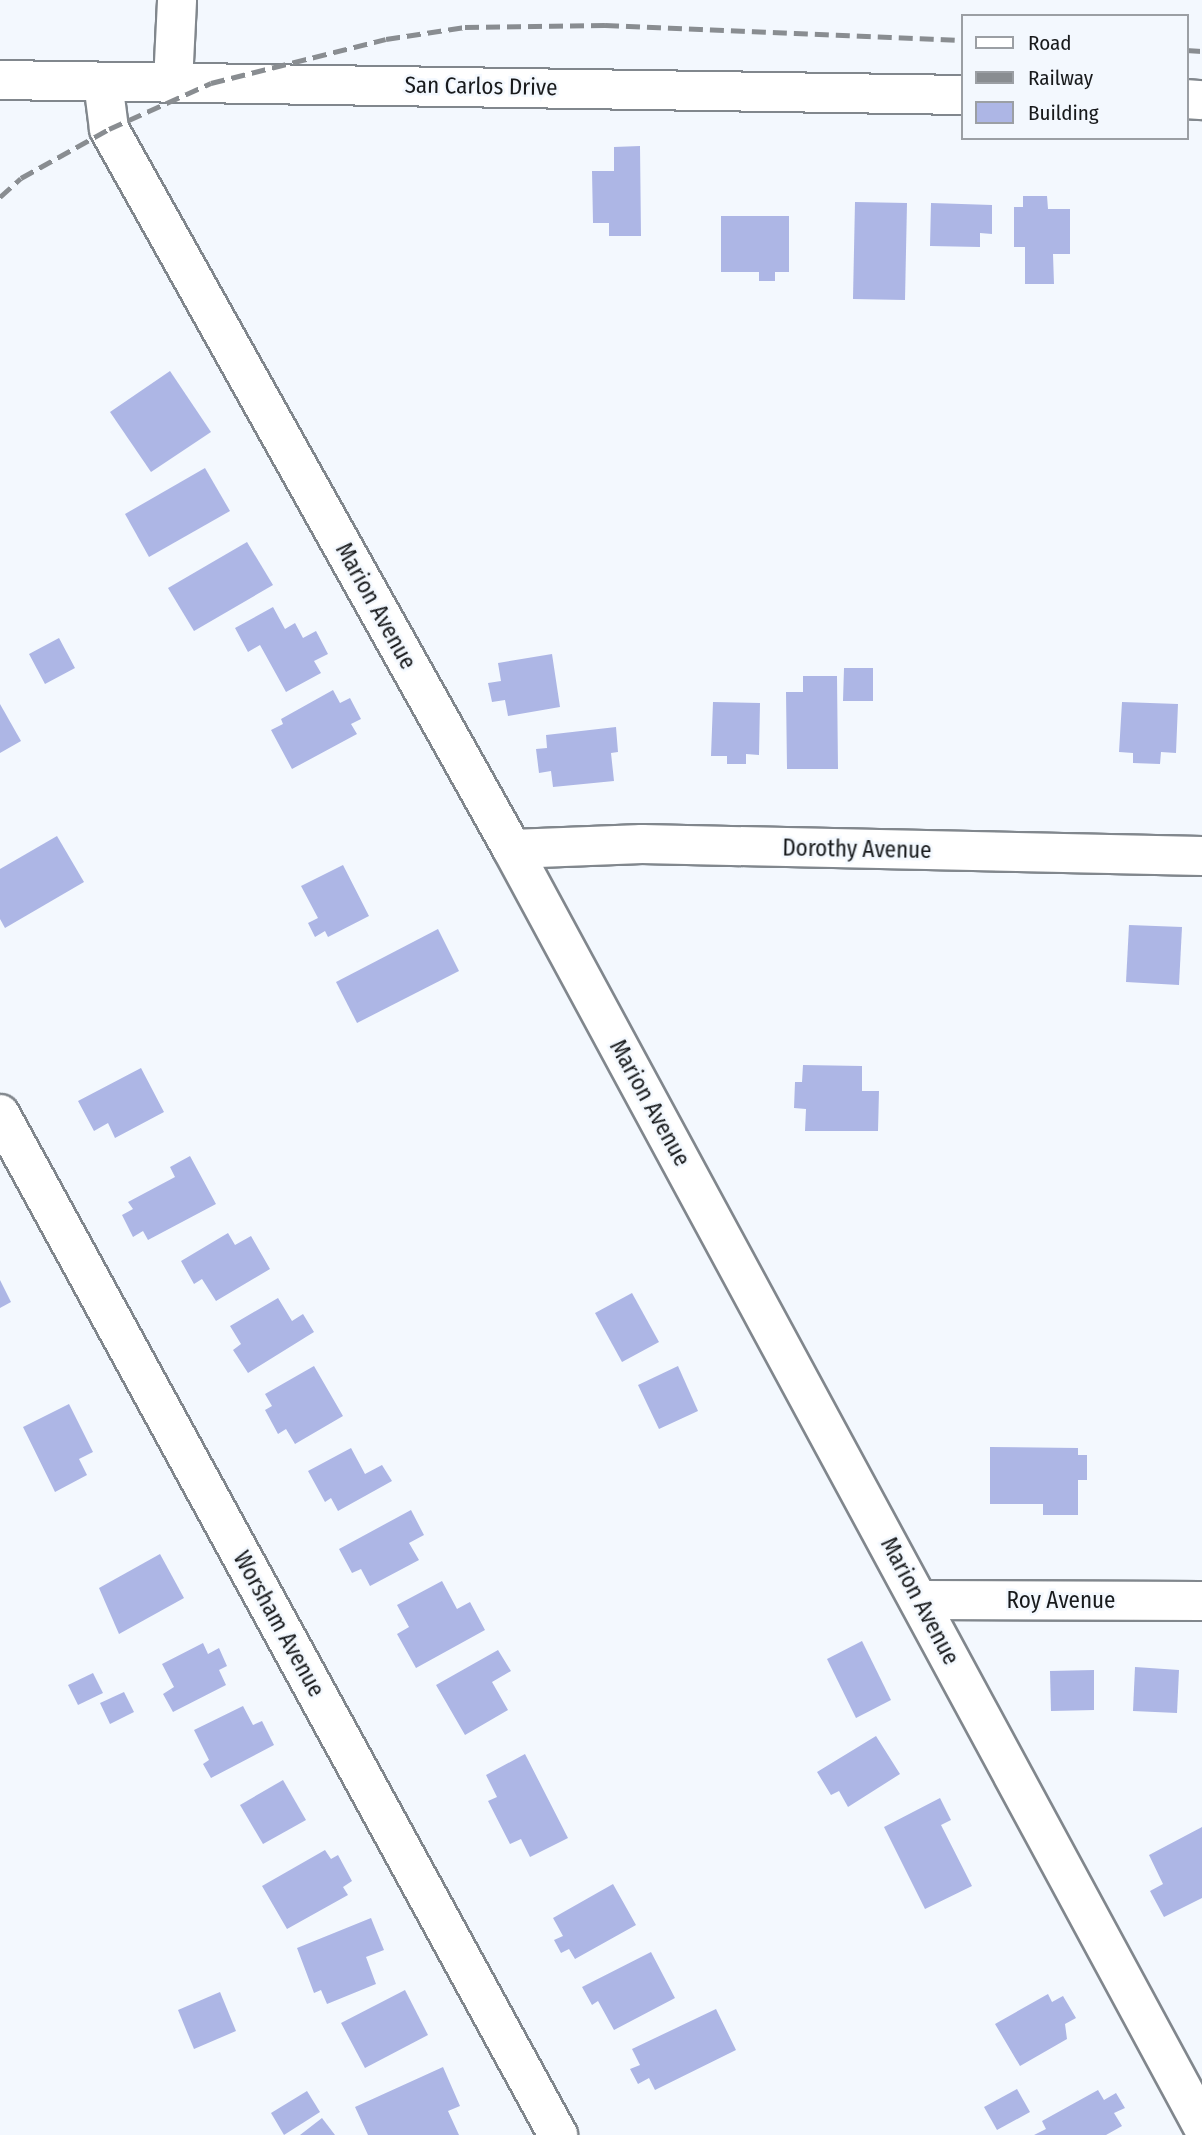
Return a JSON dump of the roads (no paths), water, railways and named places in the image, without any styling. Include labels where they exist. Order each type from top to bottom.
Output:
[{"type":"street","points":[[173,83],[177,0]]},
{"type":"street","name":"San Carlos Drive","points":[[0,80],[960,95]]},
{"type":"street","name":"Marion Avenue","points":[[103,82],[110,129],[512,849],[1202,2125]]},
{"type":"street","name":"Dorothy Avenue","points":[[512,849],[642,844],[1202,856]]},
{"type":"street","name":"Worsham Avenue","points":[[0,1114],[558,2135]]},
{"type":"street","name":"Roy Avenue","points":[[920,1600],[1202,1601]]},
{"type":"railway","points":[[0,197],[21,178],[109,129],[211,83],[386,39],[465,27],[605,25],[960,40]]},
{"type":"railway","points":[[1188,50],[1202,51]]}]
